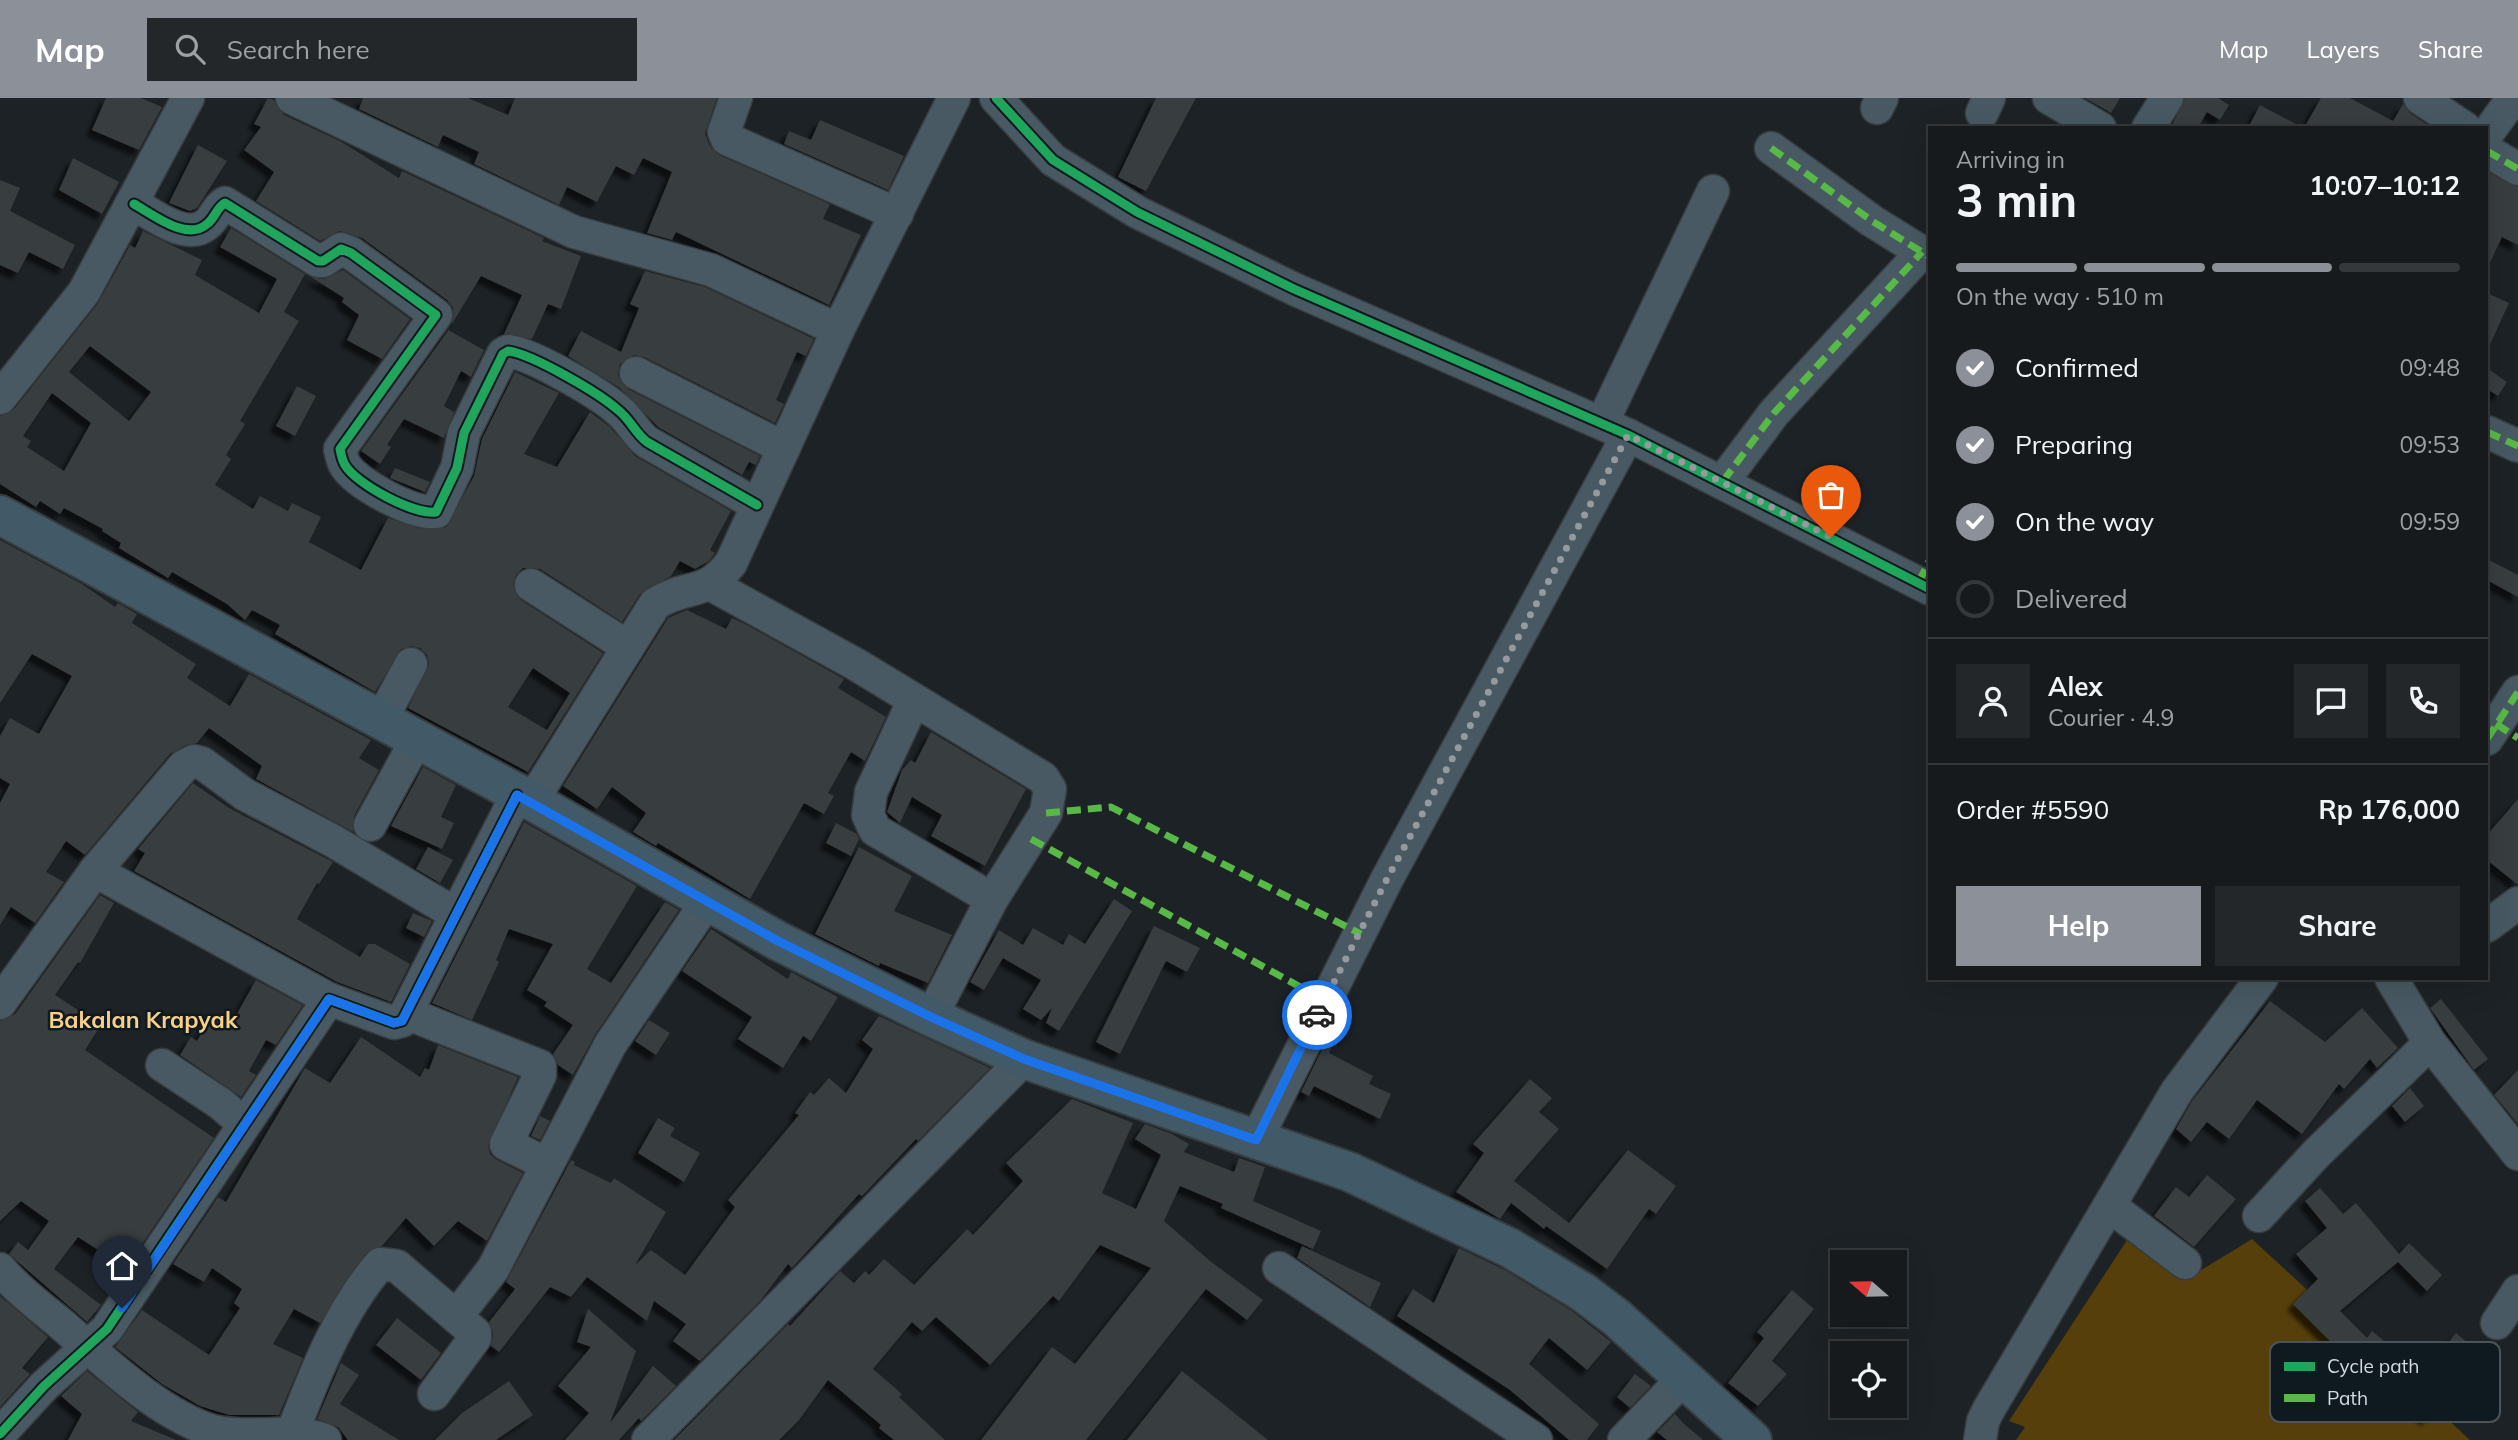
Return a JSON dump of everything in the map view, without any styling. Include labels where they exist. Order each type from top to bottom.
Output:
[{"type":"main road","points":[[0,515],[525,798],[778,941],[931,1017],[1024,1059],[1350,1172],[1447,1215],[1527,1257],[1606,1310],[1752,1440]]},
{"type":"street","points":[[0,398],[84,292],[134,204],[188,98]]},
{"type":"street","points":[[292,98],[574,232],[711,270],[838,330]]},
{"type":"street","points":[[736,98],[724,132],[727,139],[897,214]]},
{"type":"street","points":[[95,871],[329,999],[394,1023],[402,1021],[454,913],[525,798],[655,604],[672,593],[700,589],[710,584],[717,580],[731,563],[838,330],[954,98]]},
{"type":"street","points":[[996,98],[1053,160],[1137,212],[1294,289],[1615,429],[1927,577]]},
{"type":"street","points":[[2049,98],[2097,126]]},
{"type":"street","points":[[2149,126],[2166,98]]},
{"type":"street","points":[[2420,98],[2462,126]]},
{"type":"street","points":[[2488,133],[2513,98]]},
{"type":"street","points":[[1723,481],[1774,413],[1926,255],[1872,221],[1771,148]]},
{"type":"street","points":[[2488,152],[2518,169]]},
{"type":"street","points":[[1256,1140],[1615,429],[1713,191]]},
{"type":"street","points":[[134,204],[181,228],[193,231],[207,225],[225,203],[318,261],[323,261],[341,249],[351,253],[436,315],[340,449],[345,466],[380,493],[403,505],[436,512],[457,468],[464,433],[503,355],[508,351],[540,363],[602,399],[619,410],[636,434],[647,442],[757,505]]},
{"type":"street","points":[[636,373],[784,448]]},
{"type":"street","points":[[2488,432],[2518,446]]},
{"type":"street","points":[[710,584],[915,700],[1043,778],[1050,789],[1046,813],[992,899],[931,1017]]},
{"type":"street","points":[[531,585],[628,647]]},
{"type":"street","points":[[380,722],[411,664]]},
{"type":"street","points":[[2500,734],[2518,692]]},
{"type":"street","points":[[915,700],[871,792],[868,816],[875,830],[992,899]]},
{"type":"street","points":[[370,825],[416,741]]},
{"type":"street","points":[[0,1003],[95,871],[184,766],[194,761],[202,763],[244,794],[333,841],[454,913]]},
{"type":"street","points":[[456,1317],[493,1269],[610,1045],[708,900]]},
{"type":"street","points":[[2488,925],[2518,903]]},
{"type":"street","points":[[1980,1440],[1983,1421],[1989,1409],[2111,1207],[2177,1091],[2260,980]]},
{"type":"street","points":[[2401,983],[2430,1043],[2518,1154]]},
{"type":"street","points":[[0,1434],[44,1386],[107,1329],[329,999]]},
{"type":"street","points":[[406,1013],[540,1066],[540,1075],[506,1144],[547,1164]]},
{"type":"street","points":[[2259,1216],[2316,1154],[2430,1043]]},
{"type":"street","points":[[648,1440],[1024,1059]]},
{"type":"street","points":[[162,1065],[221,1104],[244,1124]]},
{"type":"street","points":[[2111,1207],[2185,1263]]},
{"type":"street","points":[[291,1436],[309,1389],[354,1298],[380,1264],[397,1266],[472,1330],[475,1338],[434,1394]]},
{"type":"street","points":[[1279,1268],[1536,1440]]},
{"type":"street","points":[[0,1269],[89,1348],[182,1418],[232,1435],[291,1436],[325,1440]]},
{"type":"street","points":[[2497,1323],[2518,1291]]},
{"type":"street","points":[[1624,1440],[1684,1378]]},
{"type":"shaded area","points":[[2131,1234],[2185,1280],[2252,1239],[2364,1342],[2270,1342],[2270,1422],[2450,1422],[2470,1440],[2016,1440],[2025,1427],[2009,1421]]},
{"type":"building","points":[[106,98],[141,98],[162,107],[139,150],[92,130]]},
{"type":"building","points":[[268,98],[274,100],[284,115],[340,141],[399,178],[402,171],[544,238],[542,241],[581,256],[561,309],[548,304],[532,339],[504,334],[522,295],[481,276],[452,324],[453,308],[447,300],[362,238],[340,231],[320,241],[256,201],[274,172],[244,150],[261,127],[254,124]]},
{"type":"building","points":[[363,98],[468,98],[508,115],[515,98],[717,98],[705,134],[710,146],[719,155],[830,204],[823,219],[861,235],[829,305],[676,232],[672,240],[647,233],[672,172],[643,158],[634,175],[616,166],[597,202],[567,187],[559,205],[474,164],[479,152],[443,135],[438,147],[359,109]]},
{"type":"building","points":[[1156,98],[1196,98],[1146,191],[1118,177]]},
{"type":"building","points":[[2085,98],[2120,98],[2111,113]]},
{"type":"building","points":[[2185,98],[2218,98],[2229,105],[2220,120],[2207,112],[2199,126],[2172,125]]},
{"type":"building","points":[[2321,98],[2350,98],[2393,121],[2403,104],[2410,113],[2429,126],[2305,126]]},
{"type":"building","points":[[2260,105],[2299,126],[2249,126]]},
{"type":"building","points":[[820,120],[904,156],[888,190],[784,144],[789,131],[811,140]]},
{"type":"building","points":[[198,145],[227,161],[197,208],[190,211],[169,203]]},
{"type":"building","points":[[73,158],[119,182],[102,214],[59,190]]},
{"type":"building","points":[[2488,172],[2518,187],[2518,245],[2502,237],[2488,267]]},
{"type":"building","points":[[0,180],[20,188],[10,211],[75,245],[63,269],[29,252],[18,273],[0,265]]},
{"type":"building","points":[[231,228],[305,274],[284,312],[299,321],[240,421],[245,424],[226,455],[231,459],[215,485],[253,509],[260,496],[288,511],[292,503],[321,517],[309,542],[361,570],[388,518],[422,529],[446,527],[474,476],[482,439],[515,372],[559,393],[524,454],[557,467],[590,412],[610,427],[635,456],[731,511],[710,550],[715,553],[709,561],[695,569],[680,561],[671,576],[640,594],[622,622],[540,569],[523,568],[516,575],[513,585],[521,600],[603,653],[528,772],[408,708],[429,664],[427,655],[420,648],[411,646],[401,649],[375,692],[275,634],[280,625],[252,610],[245,620],[227,604],[172,572],[168,578],[119,548],[121,543],[102,531],[103,529],[64,508],[60,514],[40,501],[36,507],[0,484],[0,416],[14,409],[98,303],[130,245],[135,248],[143,231],[202,260],[195,275],[259,313],[277,279],[220,247]],"holes":[[[90,346],[151,392],[129,421],[69,372]],[[52,393],[91,423],[64,471],[27,447],[31,441],[23,436]],[[533,668],[570,693],[547,730],[508,707]]]},
{"type":"building","points":[[343,270],[410,319],[382,359],[347,340],[359,315],[342,302],[344,298],[311,277],[324,279]]},
{"type":"building","points":[[645,271],[705,287],[814,339],[806,356],[797,352],[776,400],[784,404],[775,423],[644,357],[634,355],[620,364],[618,375],[628,389],[760,456],[756,465],[749,462],[742,475],[658,427],[620,388],[568,356],[581,331],[621,352],[639,308],[630,304]]},
{"type":"building","points":[[2488,293],[2509,303],[2488,349]]},
{"type":"building","points":[[448,330],[484,350],[471,377],[461,371],[444,406],[454,412],[444,438],[404,419],[387,445],[391,447],[380,464],[361,451]]},
{"type":"building","points":[[2488,369],[2507,382],[2498,396],[2488,390]]},
{"type":"building","points":[[297,386],[316,396],[295,436],[276,426]]},
{"type":"building","points":[[395,468],[430,482],[425,492],[390,478]]},
{"type":"building","points":[[0,540],[82,584],[115,607],[118,603],[137,614],[132,623],[196,664],[187,678],[230,706],[249,674],[371,740],[359,758],[379,770],[354,816],[353,832],[256,779],[262,766],[209,728],[197,743],[186,745],[170,754],[85,855],[66,841],[46,872],[64,882],[35,923],[11,907],[0,925],[0,803],[10,784],[0,778],[0,736],[10,718],[39,734],[72,676],[32,654],[0,703]]},
{"type":"building","points":[[2488,560],[2518,575],[2518,597],[2488,581]]},
{"type":"building","points":[[687,610],[726,629],[732,618],[747,625],[844,679],[838,688],[886,717],[865,761],[851,752],[828,793],[834,796],[824,814],[804,803],[750,899],[658,843],[656,846],[633,832],[646,813],[612,787],[597,809],[563,786],[668,618]]},
{"type":"building","points":[[931,732],[1026,789],[985,866],[931,836],[942,815],[912,797],[900,823],[887,812],[902,770],[911,760],[915,763]]},
{"type":"building","points":[[423,767],[456,785],[441,817],[454,823],[442,849],[391,826]]},
{"type":"building","points":[[193,783],[229,808],[333,862],[319,884],[317,883],[297,919],[360,957],[368,944],[375,944],[410,964],[391,1002],[337,982],[134,871],[145,853],[138,849]]},
{"type":"building","points":[[2518,799],[2518,885],[2488,861],[2488,834]]},
{"type":"building","points":[[524,822],[637,886],[587,969],[611,983],[665,902],[679,910],[595,1035],[573,1075],[558,1065],[553,1054],[573,1025],[544,1006],[547,1002],[527,990],[553,944],[509,929],[496,960],[499,962],[472,1020],[432,1003]]},
{"type":"building","points":[[836,823],[857,834],[859,839],[851,856],[826,843]]},
{"type":"building","points":[[428,847],[453,860],[440,883],[416,869]]},
{"type":"building","points":[[859,847],[912,876],[894,911],[952,935],[928,983],[880,963],[879,966],[815,934]]},
{"type":"building","points":[[100,895],[114,903],[80,963],[78,962],[55,995],[101,1025],[85,1050],[214,1138],[126,1268],[78,1237],[54,1269],[101,1305],[87,1322],[9,1254],[18,1242],[28,1250],[49,1221],[21,1201],[0,1221],[0,1021],[15,1014]]},
{"type":"building","points":[[1114,899],[1132,911],[1059,1031],[1046,1023],[1052,1008],[1041,1020],[1023,1009],[1041,980],[1003,958],[984,990],[970,982],[999,930],[1023,945],[1033,928],[1063,945],[1069,934],[1085,944]]},
{"type":"building","points":[[413,913],[432,921],[424,937],[406,928]]},
{"type":"building","points":[[1154,926],[1200,948],[1187,972],[1166,961],[1120,1054],[1096,1042]]},
{"type":"building","points":[[711,929],[788,979],[791,972],[838,997],[811,1041],[803,1036],[783,1068],[738,1039],[752,1017],[682,971]]},
{"type":"building","points":[[256,980],[303,1005],[276,1045],[266,1040],[249,1071],[256,1075],[241,1097],[180,1055],[191,1037],[197,1041],[211,1015],[230,1026]]},
{"type":"building","points":[[2441,999],[2488,1059],[2474,1070],[2430,1008]]},
{"type":"building","points":[[2270,1001],[2325,1042],[2362,1008],[2398,1048],[2377,1068],[2370,1059],[2344,1089],[2339,1084],[2302,1134],[2257,1100],[2229,1139],[2207,1122],[2191,1142],[2176,1129],[2192,1101]]},
{"type":"building","points":[[879,1016],[990,1068],[918,1141],[916,1139],[862,1196],[859,1194],[792,1268],[788,1264],[761,1300],[700,1361],[673,1341],[686,1324],[654,1301],[647,1321],[587,1277],[571,1297],[550,1287],[499,1352],[491,1346],[493,1333],[489,1322],[515,1289],[506,1282],[571,1160],[575,1162],[574,1165],[611,1183],[614,1178],[666,1212],[635,1265],[651,1250],[685,1275],[735,1207],[728,1200],[799,1115],[795,1113],[810,1092],[814,1095],[829,1078],[846,1093],[873,1049],[862,1040]]},
{"type":"building","points":[[649,1020],[670,1033],[656,1055],[635,1041]]},
{"type":"building","points":[[1329,1035],[1336,1039],[1329,1053],[1373,1076],[1369,1084],[1391,1094],[1380,1119],[1314,1086],[1309,1096],[1301,1092]]},
{"type":"building","points":[[361,1037],[420,1077],[425,1068],[429,1070],[438,1045],[518,1077],[488,1145],[490,1154],[497,1160],[523,1173],[487,1241],[458,1221],[434,1246],[406,1218],[382,1246],[366,1253],[320,1323],[294,1309],[273,1344],[303,1358],[279,1415],[229,1415],[200,1406],[162,1384],[115,1347],[142,1310],[209,1355],[240,1308],[234,1303],[242,1289],[212,1268],[204,1282],[173,1264],[218,1197],[226,1202],[305,1068],[330,1083]]},
{"type":"building","points":[[2518,1070],[2518,1124],[2494,1095]]},
{"type":"building","points":[[1530,1079],[1552,1098],[1539,1112],[1559,1129],[1514,1181],[1569,1223],[1628,1150],[1676,1186],[1656,1214],[1649,1209],[1607,1269],[1546,1226],[1544,1229],[1511,1203],[1500,1219],[1456,1192],[1484,1153],[1473,1144]]},
{"type":"building","points":[[2410,1088],[2424,1106],[2405,1122],[2392,1106]]},
{"type":"building","points":[[1072,1099],[1133,1123],[1102,1193],[1136,1209],[1161,1155],[1135,1139],[1145,1124],[1189,1144],[1184,1152],[1234,1172],[1239,1158],[1265,1167],[1253,1201],[1321,1231],[1313,1249],[1221,1208],[1223,1204],[1180,1186],[1164,1221],[1210,1261],[1263,1300],[1247,1320],[1206,1289],[1086,1440],[981,1440],[1052,1347],[1075,1364],[1151,1268],[1100,1245],[1059,1301],[1053,1296],[990,1365],[936,1317],[922,1331],[912,1322],[873,1369],[902,1394],[899,1397],[945,1440],[894,1440],[879,1428],[881,1425],[828,1380],[799,1420],[779,1440],[674,1440],[788,1324],[790,1326],[840,1271],[854,1283],[865,1271],[869,1275],[884,1259],[914,1285],[967,1229],[973,1235],[1023,1181],[1006,1163]]},
{"type":"building","points":[[540,1116],[550,1121],[540,1140],[531,1136]]},
{"type":"building","points":[[658,1118],[675,1128],[670,1136],[700,1153],[684,1182],[638,1153]]},
{"type":"building","points":[[2207,1175],[2236,1199],[2194,1247],[2154,1216],[2176,1187],[2189,1197]]},
{"type":"building","points":[[2320,1188],[2343,1214],[2356,1203],[2399,1254],[2409,1243],[2442,1275],[2427,1291],[2398,1262],[2340,1311],[2367,1338],[2372,1331],[2385,1342],[2331,1342],[2293,1304],[2318,1279],[2296,1254],[2327,1228],[2305,1201]]},
{"type":"building","points":[[1302,1246],[1381,1283],[1370,1307],[1297,1258]]},
{"type":"building","points":[[1459,1248],[1505,1270],[1572,1311],[1611,1342],[1587,1370],[1549,1338],[1529,1364],[1599,1424],[1587,1440],[1569,1440],[1510,1390],[1397,1316],[1413,1289],[1434,1303]]},
{"type":"building","points":[[1792,1290],[1814,1309],[1772,1361],[1787,1374],[1758,1406],[1728,1383],[1764,1338],[1757,1332]]},
{"type":"building","points":[[0,1296],[48,1337],[22,1368],[30,1374],[0,1407]]},
{"type":"building","points":[[588,1309],[636,1351],[610,1423],[653,1366],[676,1386],[641,1421],[639,1418],[619,1440],[565,1440],[589,1413],[558,1386],[591,1347],[577,1342]]},
{"type":"building","points":[[397,1318],[441,1353],[421,1380],[376,1345]]},
{"type":"building","points":[[2456,1333],[2467,1342],[2449,1342]]},
{"type":"building","points":[[341,1363],[359,1375],[340,1404],[399,1440],[348,1440],[338,1427],[317,1419]]},
{"type":"building","points":[[87,1371],[138,1412],[131,1421],[176,1440],[68,1440],[82,1414],[61,1396]]},
{"type":"building","points":[[1182,1371],[1268,1440],[1127,1440]]},
{"type":"building","points":[[1635,1374],[1651,1386],[1630,1408],[1617,1397]]},
{"type":"building","points":[[509,1381],[533,1415],[496,1440],[435,1440],[462,1413]]},
{"type":"building","points":[[1675,1414],[1703,1440],[1667,1440],[1657,1432]]},
{"type":"marked path","points":[[1771,148],[1872,221],[1928,256]]},
{"type":"marked path","points":[[2488,152],[2518,169]]},
{"type":"marked path","points":[[1723,481],[1774,413],[1922,252]]},
{"type":"marked path","points":[[2488,432],[2518,446]]},
{"type":"marked path","points":[[1919,582],[1928,563]]},
{"type":"marked path","points":[[2488,737],[2518,692]]},
{"type":"marked path","points":[[2496,724],[2518,738]]},
{"type":"marked path","points":[[1046,813],[1111,807],[1361,934]]},
{"type":"marked path","points":[[1031,839],[1324,1000]]},
{"type":"cycle path","points":[[996,98],[1053,160],[1137,212],[1294,289],[1628,435],[1928,588]]},
{"type":"cycle path","points":[[134,204],[170,225],[190,230],[207,224],[225,203],[318,261],[323,261],[341,249],[351,253],[436,315],[340,449],[344,463],[351,473],[386,497],[414,509],[436,512],[457,468],[464,433],[503,354],[508,351],[533,359],[581,385],[622,414],[647,442],[757,505]]},
{"type":"cycle path","points":[[0,1434],[44,1386],[107,1329],[329,999],[394,1023],[402,1021],[517,795]]},
{"type":"way so far","points":[[1317,1015],[1387,879],[1628,435],[1831,537]]},
{"type":"district","name":"Bakalan Krapyak","points":[[143,1019]]},
{"type":"route","points":[[122,1308],[329,999],[394,1023],[402,1021],[454,913],[517,795],[778,941],[931,1017],[1024,1059],[1256,1140],[1317,1015]]}]
